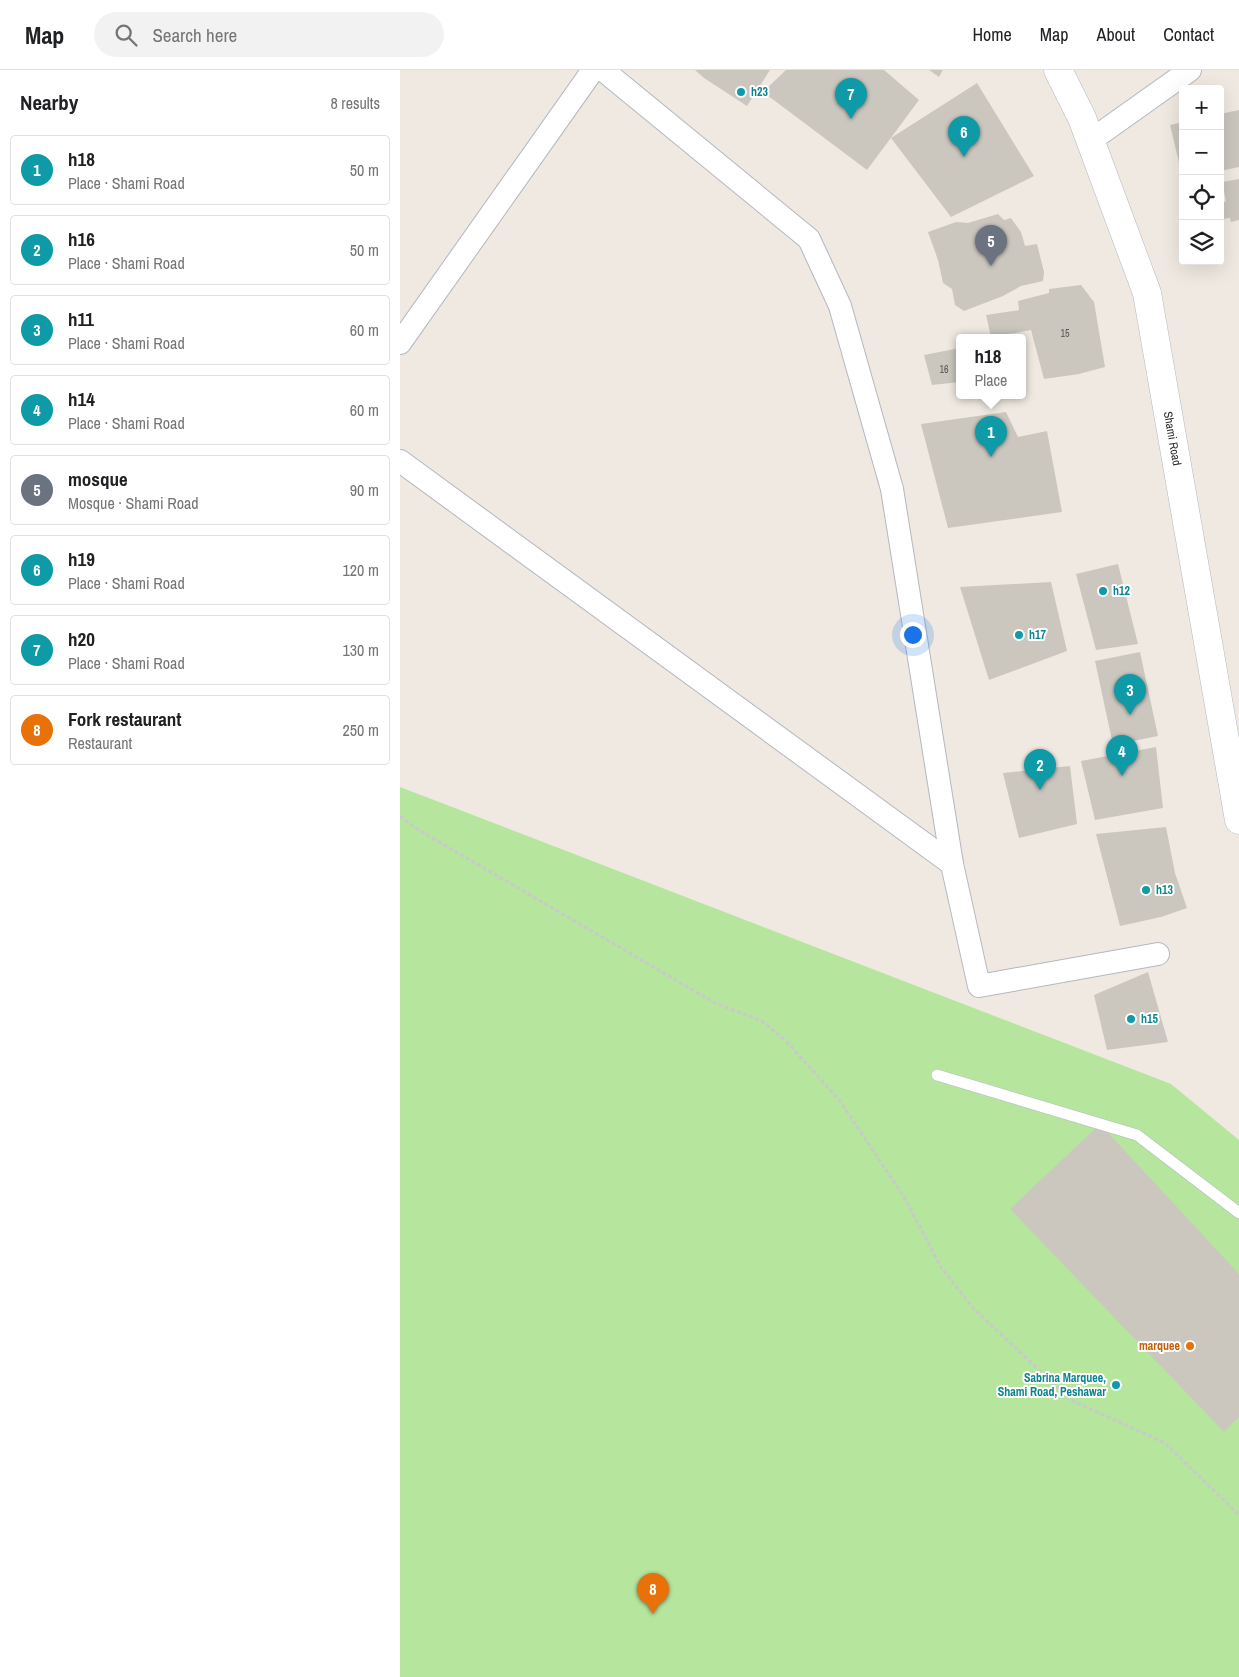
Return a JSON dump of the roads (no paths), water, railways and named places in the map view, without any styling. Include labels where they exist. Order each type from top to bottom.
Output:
[{"type":"street","points":[[400,343],[593,70]]},
{"type":"street","points":[[603,70],[809,238],[840,306],[892,489],[952,864],[979,986],[1158,954]]},
{"type":"street","name":"Shami Road","points":[[1058,70],[1082,118],[1147,293],[1239,820]]},
{"type":"street","points":[[1090,141],[1190,70]]},
{"type":"street","points":[[400,461],[952,864]]},
{"type":"lane","points":[[937,1075],[1137,1135],[1239,1213]]},
{"type":"place","name":"h23","points":[[741,92]]},
{"type":"place","name":"h20","points":[[851,119]]},
{"type":"place","name":"h19","points":[[964,157]]},
{"type":"place","name":"mosque","points":[[991,266]]},
{"type":"place","name":"h18","points":[[991,457]]},
{"type":"place","name":"h12","points":[[1103,591]]},
{"type":"place","name":"h17","points":[[1019,635]]},
{"type":"place","name":"h11","points":[[1130,715]]},
{"type":"place","name":"h14","points":[[1122,776]]},
{"type":"place","name":"h16","points":[[1040,790]]},
{"type":"place","name":"h13","points":[[1146,890]]},
{"type":"place","name":"h15","points":[[1131,1019]]},
{"type":"place","name":"marquee","points":[[1190,1346]]},
{"type":"place","name":"Sabrina Marquee, Shami Road, Peshawar","points":[[1116,1385]]},
{"type":"place","name":"Fork restaurant","points":[[653,1614]]}]
